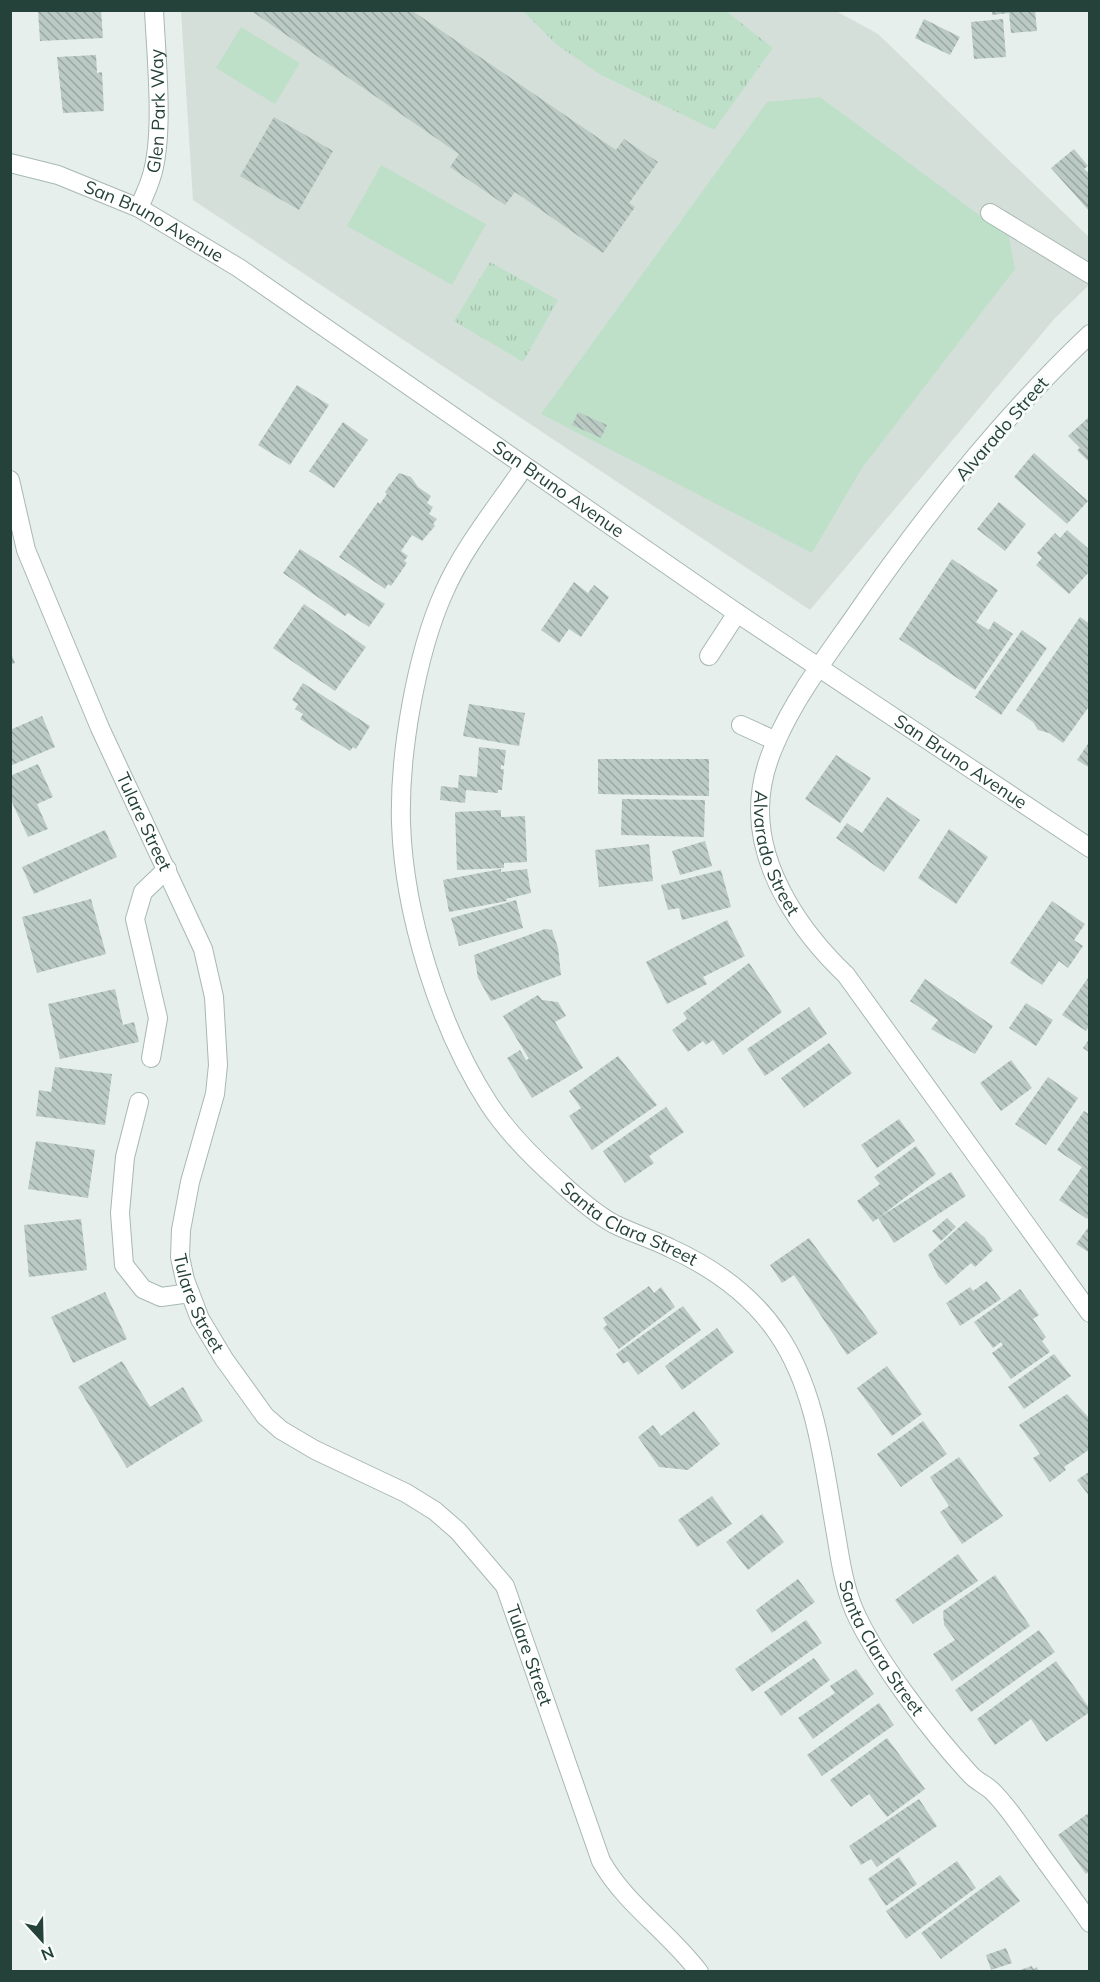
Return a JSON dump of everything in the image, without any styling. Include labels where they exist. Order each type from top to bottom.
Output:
[{"type":"street","name":"Glen Park Way","points":[[139,208],[152,176],[156,143],[157,71],[154,10]]},
{"type":"street","name":"San Bruno Avenue","points":[[10,163],[58,175],[139,208],[239,268],[736,613],[1089,848]]},
{"type":"street","points":[[990,213],[1089,274]]},
{"type":"street","name":"Alvarado Street","points":[[1089,334],[1006,421],[891,563],[819,668],[776,741],[763,782],[760,809],[762,837],[783,895],[817,943],[846,975],[1089,1313]]},
{"type":"street","name":"Santa Clara Street","points":[[524,467],[484,524],[441,596],[418,675],[412,706],[404,770],[402,812],[407,874],[418,929],[445,1017],[464,1061],[489,1103],[524,1147],[560,1182],[615,1224],[672,1248],[725,1278],[762,1312],[781,1338],[806,1393],[824,1466],[842,1567],[854,1610],[914,1705],[973,1778],[989,1788],[1012,1815],[1089,1923]]},
{"type":"street","name":"Tulare Street","points":[[10,480],[26,549],[100,728],[202,948],[214,997],[217,1053],[215,1094],[183,1206],[180,1257],[200,1319],[224,1359],[265,1416],[281,1430],[315,1450],[406,1493],[435,1511],[458,1531],[505,1586],[602,1861],[614,1883],[631,1904],[671,1938],[699,1971]]},
{"type":"street","points":[[709,656],[736,613]]},
{"type":"street","points":[[741,725],[776,741]]},
{"type":"street","points":[[151,1058],[158,1018],[135,919],[143,892],[167,869]]},
{"type":"street","points":[[139,1102],[125,1157],[120,1213],[124,1265],[143,1289],[161,1297],[190,1293]]},
{"type":"shaded area","points":[[181,11],[836,11],[878,34],[1089,237],[1089,285],[1055,318],[810,610],[193,200]]},
{"type":"green space","points":[[523,11],[726,11],[773,48],[714,130],[601,75],[556,44]]},
{"type":"green space","points":[[241,27],[300,63],[275,104],[216,68]]},
{"type":"green space","points":[[820,97],[1009,237],[1015,269],[862,468],[812,553],[541,414],[767,102]]},
{"type":"green space","points":[[381,165],[486,224],[452,285],[347,226]]},
{"type":"green space","points":[[490,262],[558,300],[523,362],[454,321]]},
{"type":"building","points":[[38,10],[101,10],[103,38],[40,41]]},
{"type":"building","points":[[250,10],[411,10],[616,150],[624,139],[658,162],[629,203],[635,207],[603,253],[515,192],[505,205],[450,167],[459,154]]},
{"type":"building","points":[[992,10],[1035,10],[1037,31],[1011,33],[1009,13],[992,15]]},
{"type":"building","points":[[924,19],[960,37],[950,55],[915,38]]},
{"type":"building","points":[[1003,19],[1006,57],[974,59],[971,22]]},
{"type":"building","points":[[96,55],[97,73],[102,72],[104,111],[63,113],[57,57]]},
{"type":"building","points":[[274,117],[333,151],[299,210],[240,176]]},
{"type":"building","points":[[1074,149],[1088,166],[1084,169],[1090,174],[1090,212],[1051,168]]},
{"type":"building","points":[[297,385],[329,405],[290,465],[258,445]]},
{"type":"building","points":[[578,412],[607,425],[601,438],[572,425]]},
{"type":"building","points":[[1090,416],[1090,463],[1077,450],[1080,448],[1068,436]]},
{"type":"building","points":[[343,422],[368,440],[334,488],[309,471]]},
{"type":"building","points":[[1034,453],[1088,501],[1067,524],[1014,477]]},
{"type":"building","points":[[399,473],[411,477],[418,487],[431,496],[427,503],[433,507],[429,514],[437,519],[433,524],[435,526],[422,541],[412,535],[401,551],[408,556],[404,561],[407,563],[391,586],[388,584],[385,589],[339,557],[378,502],[380,504],[387,494],[385,492]]},
{"type":"building","points":[[999,502],[1026,524],[1005,551],[977,529]]},
{"type":"building","points":[[1067,530],[1090,550],[1090,571],[1069,594],[1036,565],[1042,558],[1037,553],[1055,533],[1060,538]]},
{"type":"building","points":[[300,549],[385,604],[369,627],[348,613],[345,616],[283,573]]},
{"type":"building","points":[[952,559],[998,590],[976,622],[989,630],[994,621],[1013,634],[975,690],[899,639]]},
{"type":"building","points":[[574,582],[588,593],[594,585],[609,597],[581,637],[569,629],[559,643],[541,630]]},
{"type":"building","points":[[304,604],[366,647],[335,691],[273,648]]},
{"type":"building","points":[[1080,617],[1090,624],[1090,705],[1063,743],[1049,733],[1038,730],[1033,722],[1016,710]]},
{"type":"building","points":[[1022,630],[1047,648],[1001,715],[975,697]]},
{"type":"building","points":[[10,651],[15,663],[10,665]]},
{"type":"building","points":[[303,683],[370,726],[356,749],[353,747],[350,751],[300,719],[303,714],[295,709],[298,704],[292,700]]},
{"type":"building","points":[[469,704],[525,713],[519,746],[463,736]]},
{"type":"building","points":[[42,716],[55,747],[10,766],[10,730]]},
{"type":"building","points":[[1090,741],[1090,768],[1077,760]]},
{"type":"building","points":[[479,747],[506,750],[504,766],[501,765],[501,769],[504,769],[502,790],[498,790],[498,793],[466,790],[465,803],[440,800],[441,786],[458,788],[459,775],[477,777]]},
{"type":"building","points":[[836,755],[871,778],[840,823],[805,799]]},
{"type":"building","points":[[598,759],[709,759],[709,796],[598,794]]},
{"type":"building","points":[[38,764],[53,797],[37,804],[48,829],[28,837],[10,798],[10,776]]},
{"type":"building","points":[[887,797],[920,820],[884,872],[836,838],[847,823],[862,833]]},
{"type":"building","points":[[622,799],[705,800],[704,837],[621,835]]},
{"type":"building","points":[[501,810],[501,817],[525,816],[527,862],[504,863],[504,868],[457,870],[455,812]]},
{"type":"building","points":[[949,829],[988,857],[956,904],[918,878]]},
{"type":"building","points":[[105,830],[117,857],[34,894],[22,867]]},
{"type":"building","points":[[705,841],[712,866],[680,875],[672,851]]},
{"type":"building","points":[[649,844],[653,881],[599,887],[595,850]]},
{"type":"building","points":[[501,869],[501,872],[527,869],[531,893],[506,899],[507,901],[449,912],[443,880]]},
{"type":"building","points":[[721,870],[731,907],[682,920],[679,908],[668,910],[661,885]]},
{"type":"building","points":[[91,899],[106,954],[37,973],[22,917]]},
{"type":"building","points":[[516,900],[523,928],[459,946],[451,918]]},
{"type":"building","points":[[1052,901],[1085,924],[1074,940],[1083,946],[1068,968],[1059,961],[1042,985],[1010,963]]},
{"type":"building","points":[[727,920],[745,956],[703,977],[707,984],[667,1004],[646,962]]},
{"type":"building","points":[[545,929],[552,930],[558,948],[561,975],[491,1001],[478,978],[474,955]]},
{"type":"building","points":[[749,963],[782,1012],[723,1055],[713,1040],[706,1045],[703,1041],[688,1052],[672,1030],[687,1019],[683,1013]]},
{"type":"building","points":[[1090,975],[1090,1025],[1086,1031],[1062,1015]]},
{"type":"building","points":[[925,979],[993,1026],[975,1054],[931,1029],[938,1020],[910,1001]]},
{"type":"building","points":[[115,989],[123,1025],[134,1022],[139,1042],[60,1059],[48,1004]]},
{"type":"building","points":[[538,995],[542,1000],[558,1002],[566,1016],[555,1022],[583,1068],[532,1098],[507,1058],[520,1050],[526,1060],[529,1059],[503,1016]]},
{"type":"building","points":[[1026,1003],[1053,1020],[1036,1046],[1009,1028]]},
{"type":"building","points":[[809,1007],[827,1034],[765,1076],[747,1049]]},
{"type":"building","points":[[1090,1038],[1090,1053],[1083,1048]]},
{"type":"building","points":[[829,1043],[852,1073],[804,1108],[781,1078]]},
{"type":"building","points":[[618,1056],[657,1105],[592,1150],[569,1116],[581,1108],[569,1091]]},
{"type":"building","points":[[1011,1060],[1032,1088],[1001,1111],[980,1083]]},
{"type":"building","points":[[55,1067],[112,1074],[105,1125],[36,1116],[39,1090],[51,1092]]},
{"type":"building","points":[[1048,1077],[1078,1098],[1046,1145],[1015,1124]]},
{"type":"building","points":[[666,1107],[684,1132],[649,1156],[654,1163],[625,1183],[603,1151]]},
{"type":"building","points":[[1084,1111],[1090,1115],[1090,1215],[1087,1219],[1059,1200],[1082,1167],[1057,1150]]},
{"type":"building","points":[[899,1119],[915,1141],[877,1168],[861,1145]]},
{"type":"building","points":[[36,1141],[95,1150],[88,1198],[28,1189]]},
{"type":"building","points":[[916,1146],[936,1174],[873,1222],[857,1201],[880,1184],[874,1177]]},
{"type":"building","points":[[951,1172],[966,1196],[894,1243],[878,1218]]},
{"type":"building","points":[[947,1218],[956,1227],[941,1241],[932,1231]]},
{"type":"building","points":[[81,1219],[87,1270],[29,1277],[24,1225]]},
{"type":"building","points":[[966,1221],[985,1238],[993,1250],[975,1267],[971,1263],[946,1285],[938,1276],[928,1255]]},
{"type":"building","points":[[1090,1225],[1090,1253],[1076,1244]]},
{"type":"building","points":[[809,1238],[878,1333],[847,1355],[794,1275],[782,1283],[770,1265]]},
{"type":"building","points":[[987,1281],[1001,1299],[960,1326],[946,1303],[970,1287],[973,1291]]},
{"type":"building","points":[[649,1286],[654,1293],[661,1287],[675,1307],[619,1349],[603,1328],[607,1325],[603,1318]]},
{"type":"building","points":[[1020,1289],[1039,1315],[1033,1319],[1046,1337],[1042,1341],[1050,1352],[1011,1379],[992,1353],[1003,1345],[1001,1342],[993,1348],[974,1322]]},
{"type":"building","points":[[105,1292],[127,1339],[73,1363],[51,1317]]},
{"type":"building","points":[[683,1306],[701,1330],[638,1375],[628,1361],[623,1364],[616,1354]]},
{"type":"building","points":[[717,1328],[734,1352],[682,1390],[665,1366]]},
{"type":"building","points":[[1054,1354],[1071,1376],[1024,1409],[1008,1387]]},
{"type":"building","points":[[122,1361],[150,1407],[183,1387],[203,1421],[127,1468],[78,1387]]},
{"type":"building","points":[[887,1366],[922,1414],[892,1436],[857,1388]]},
{"type":"building","points":[[1067,1394],[1090,1419],[1090,1449],[1064,1467],[1066,1470],[1050,1482],[1033,1458],[1040,1454],[1019,1425]]},
{"type":"building","points":[[694,1411],[720,1444],[688,1470],[659,1467],[638,1437],[653,1425],[661,1436]]},
{"type":"building","points":[[923,1421],[947,1454],[901,1487],[877,1454]]},
{"type":"building","points":[[959,1457],[1003,1516],[962,1544],[940,1512],[949,1506],[930,1477]]},
{"type":"building","points":[[1090,1471],[1090,1497],[1077,1480]]},
{"type":"building","points":[[712,1496],[732,1524],[697,1547],[678,1520]]},
{"type":"building","points":[[762,1514],[784,1542],[748,1570],[726,1542]]},
{"type":"building","points":[[958,1554],[978,1581],[913,1624],[895,1600]]},
{"type":"building","points":[[995,1575],[1030,1626],[952,1681],[933,1654],[955,1640],[944,1625],[943,1611]]},
{"type":"building","points":[[798,1579],[815,1602],[772,1633],[756,1610]]},
{"type":"building","points":[[806,1620],[822,1643],[752,1692],[735,1669]]},
{"type":"building","points":[[1039,1630],[1055,1652],[971,1712],[955,1690]]},
{"type":"building","points":[[814,1658],[830,1680],[781,1716],[764,1692]]},
{"type":"building","points":[[1056,1661],[1090,1712],[1046,1742],[1031,1719],[995,1745],[977,1719]]},
{"type":"building","points":[[856,1669],[874,1694],[813,1739],[798,1718],[835,1693],[830,1686]]},
{"type":"building","points":[[879,1703],[894,1725],[822,1776],[807,1755]]},
{"type":"building","points":[[887,1738],[925,1789],[887,1817],[869,1794],[851,1807],[830,1780]]},
{"type":"building","points":[[919,1799],[937,1826],[877,1867],[871,1859],[861,1865],[849,1846]]},
{"type":"building","points":[[1090,1812],[1090,1871],[1086,1874],[1058,1835]]},
{"type":"building","points":[[899,1857],[917,1884],[886,1906],[868,1879]]},
{"type":"building","points":[[957,1861],[976,1888],[906,1939],[886,1911]]},
{"type":"building","points":[[1000,1875],[1020,1901],[941,1959],[921,1933]]},
{"type":"building","points":[[1006,1948],[1012,1963],[991,1970],[986,1955]]},
{"type":"building","points":[[1032,1966],[1033,1969],[1037,1967],[1039,1972],[1014,1972]]}]
